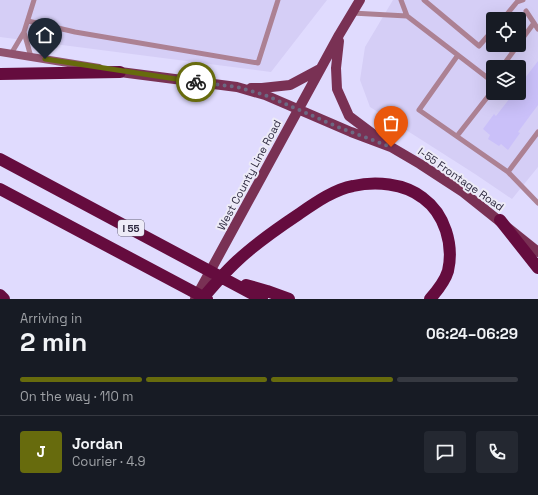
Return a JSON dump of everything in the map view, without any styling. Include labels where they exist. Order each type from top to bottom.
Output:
[{"type":"highway","points":[[0,74],[120,72]]},
{"type":"highway","name":"I 55","points":[[0,159],[229,280],[262,299]]},
{"type":"highway","points":[[202,299],[236,261],[265,238],[322,198],[352,186],[374,183],[392,185],[408,190],[422,197],[436,209],[446,230],[451,250],[448,272],[438,290],[430,299]]},
{"type":"highway","name":"I 55","points":[[0,189],[207,299]]},
{"type":"highway","points":[[500,220],[538,268]]},
{"type":"highway","points":[[229,280],[267,290],[289,299]]},
{"type":"highway","points":[[0,296],[4,299]]},
{"type":"main road","name":"West County Line Road","points":[[195,299],[320,69],[360,0]]},
{"type":"main road","points":[[339,35],[336,68],[337,89],[349,116],[391,147]]},
{"type":"main road","points":[[120,72],[237,87],[262,88],[290,85],[320,69]]},
{"type":"main road","name":"I-55 Frontage Road","points":[[237,87],[265,95],[298,110],[391,147],[463,192],[500,220],[538,252]]},
{"type":"street","points":[[0,52],[120,72]]},
{"type":"lane","points":[[11,54],[24,32],[34,0]]},
{"type":"lane","points":[[28,21],[75,32],[258,63],[278,0]]},
{"type":"lane","points":[[401,0],[407,16],[486,76]]},
{"type":"lane","points":[[424,0],[479,46],[486,38]]},
{"type":"lane","points":[[507,12],[516,1],[523,0]]},
{"type":"lane","points":[[526,11],[538,29]]},
{"type":"lane","points":[[352,13],[407,16]]},
{"type":"lane","points":[[526,34],[534,24]]},
{"type":"lane","points":[[24,32],[30,57]]},
{"type":"lane","points":[[458,55],[419,110],[508,172],[538,203]]},
{"type":"lane","points":[[457,136],[486,99]]},
{"type":"lane","points":[[508,172],[538,132]]},
{"type":"shaded area","points":[[0,0],[327,0],[271,72],[0,37]]},
{"type":"shaded area","points":[[393,0],[538,0],[538,167],[512,199],[370,107],[360,80],[365,47]]},
{"type":"building","points":[[538,61],[538,105],[518,132],[520,133],[508,150],[501,144],[499,146],[488,139],[490,135],[483,129],[494,114],[496,116],[509,100],[526,100],[526,77]]},
{"type":"way so far","points":[[196,82],[237,87],[265,95],[338,127],[391,147]]},
{"type":"route","points":[[45,59],[120,72],[196,82]]}]
